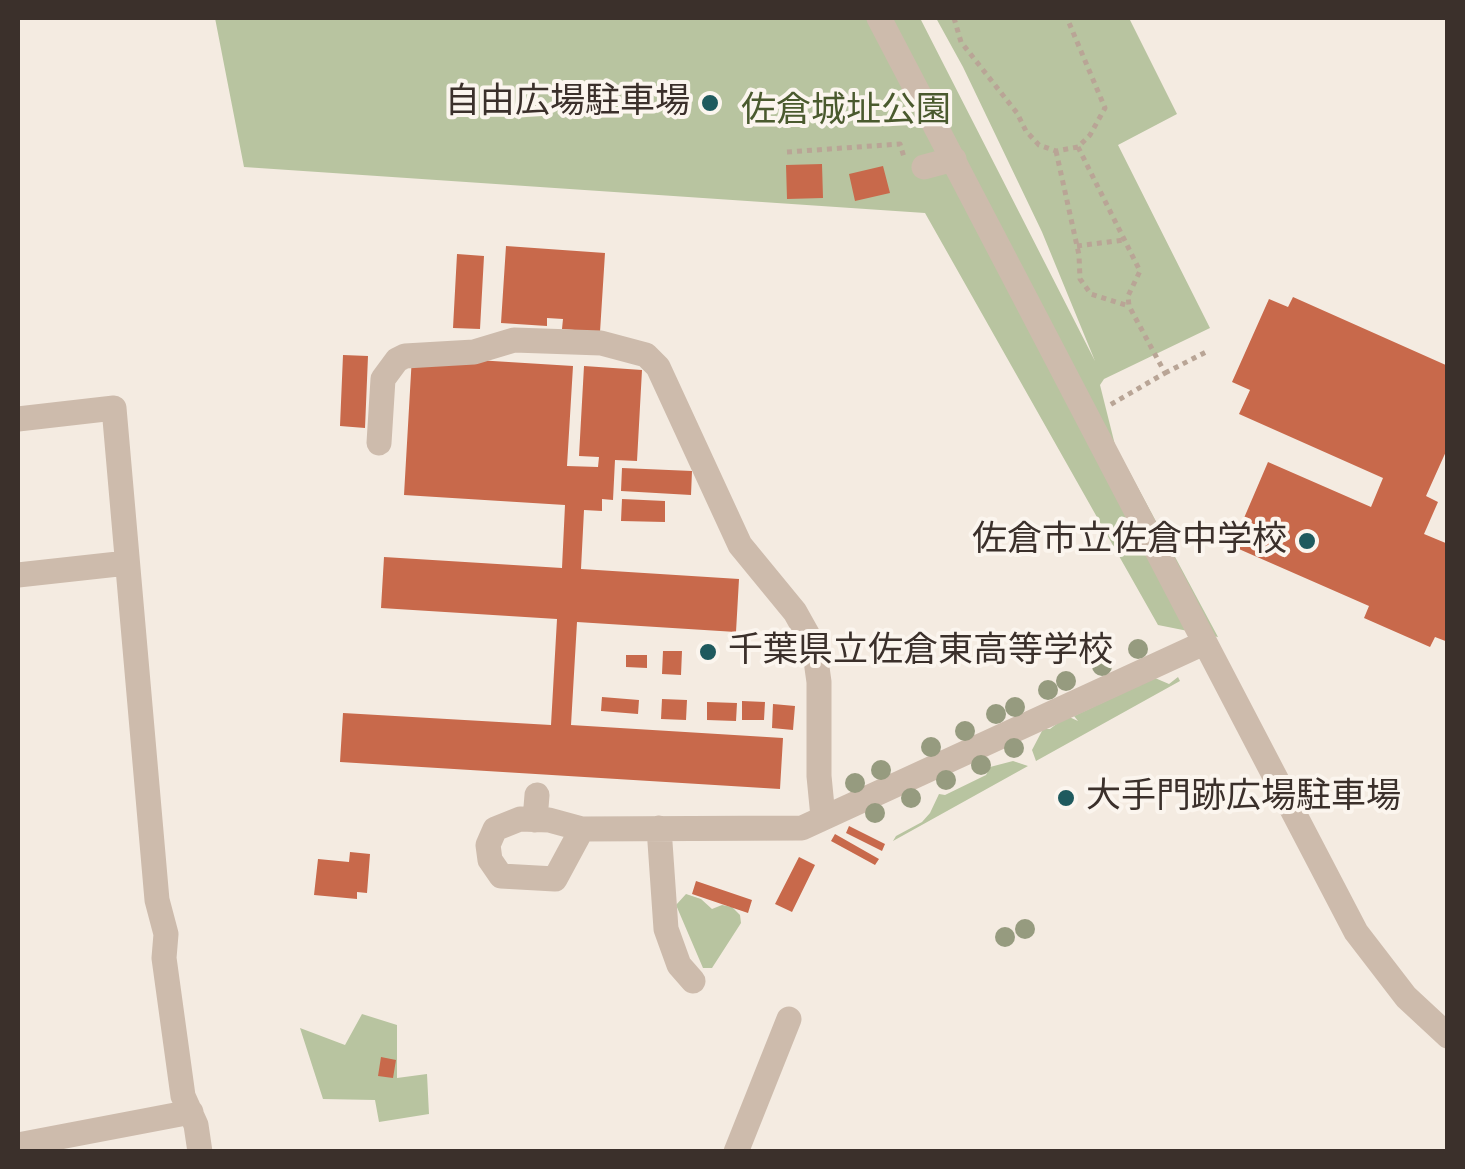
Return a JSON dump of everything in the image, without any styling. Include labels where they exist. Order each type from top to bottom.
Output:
[{"type":"street","points":[[879,18],[1356,932],[1406,996],[1448,1036]]},
{"type":"street","points":[[914,164],[954,159]]},
{"type":"street","points":[[379,443],[384,380],[397,360],[406,356],[474,352],[514,340],[601,342],[646,355],[658,367],[740,546],[794,612],[814,646],[819,682],[818,776],[822,817]]},
{"type":"street","points":[[18,419],[114,408],[157,900],[166,934],[164,958],[183,1096],[196,1125],[200,1152]]},
{"type":"street","points":[[18,574],[127,563]]},
{"type":"street","points":[[582,828],[555,878],[501,876],[490,860],[488,845],[495,828],[520,819],[536,807],[582,828],[802,828],[1204,643]]},
{"type":"street","points":[[659,828],[666,930],[679,965],[693,981]]},
{"type":"street","points":[[736,1152],[789,1019]]},
{"type":"street","points":[[18,1145],[190,1112]]},
{"type":"path","points":[[954,18],[961,42],[1017,112],[1026,131],[1039,144],[1056,151],[1078,147],[1090,135],[1104,108],[1067,18]]},
{"type":"path","points":[[787,152],[900,144],[914,164]]},
{"type":"path","points":[[1078,147],[1140,271],[1128,296],[1129,306],[1164,373]]},
{"type":"path","points":[[1056,151],[1077,246],[1080,279],[1091,294],[1129,306]]},
{"type":"path","points":[[1077,246],[1124,240]]},
{"type":"path","points":[[1086,419],[1208,351]]},
{"type":"green space","name":"佐倉城址公園","points":[[215,18],[920,18],[1095,361],[1042,232],[936,18],[1129,18],[1177,114],[1118,145],[1210,328],[1104,379],[1100,385],[1115,445],[1218,637],[1158,625],[925,213],[244,167]]},
{"type":"green space","points":[[1178,677],[1180,681],[1036,761],[1032,750],[1043,729],[1050,729],[1067,716],[1078,721],[1074,716],[1155,678],[1169,684]]},
{"type":"green space","points":[[1013,761],[1028,766],[893,841],[922,822],[939,794],[945,795],[986,775],[990,767]]},
{"type":"green space","points":[[686,894],[701,899],[712,909],[732,907],[740,915],[741,923],[712,968],[703,968],[676,905]]},
{"type":"green space","points":[[362,1014],[397,1025],[397,1078],[427,1074],[429,1114],[379,1122],[375,1100],[323,1099],[300,1028],[345,1045]]},
{"type":"building","points":[[822,164],[823,198],[787,199],[786,165]]},
{"type":"building","points":[[883,166],[890,193],[855,201],[849,174]]},
{"type":"building","points":[[506,246],[605,253],[600,332],[562,329],[563,319],[547,318],[547,326],[501,323]]},
{"type":"building","points":[[457,254],[484,256],[480,329],[453,328]]},
{"type":"building","points":[[1293,297],[1448,366],[1448,447],[1426,496],[1438,502],[1424,534],[1448,544],[1448,642],[1435,637],[1430,647],[1364,618],[1369,606],[1232,546],[1268,462],[1371,507],[1383,478],[1239,414],[1250,390],[1232,382],[1269,299],[1288,307]]},
{"type":"building","points":[[343,355],[368,356],[365,428],[340,426]]},
{"type":"building","points":[[412,356],[573,366],[567,466],[598,467],[599,457],[579,456],[584,366],[642,370],[637,461],[615,460],[613,500],[602,499],[602,511],[584,510],[581,569],[739,579],[736,632],[577,622],[571,725],[783,738],[780,789],[340,762],[343,713],[551,725],[557,619],[381,608],[384,557],[562,568],[565,505],[404,495]]},
{"type":"building","points":[[622,468],[692,471],[691,495],[621,491]]},
{"type":"building","points":[[622,499],[665,501],[665,522],[621,521]]},
{"type":"building","points":[[663,651],[682,651],[681,675],[662,674]]},
{"type":"building","points":[[626,655],[647,655],[647,668],[626,667]]},
{"type":"building","points":[[602,697],[639,700],[638,714],[601,711]]},
{"type":"building","points":[[662,699],[687,700],[686,720],[661,719]]},
{"type":"building","points":[[742,701],[765,702],[764,720],[742,720]]},
{"type":"building","points":[[707,702],[737,703],[736,721],[707,720]]},
{"type":"building","points":[[773,704],[795,706],[793,730],[772,728]]},
{"type":"building","points":[[849,826],[885,844],[882,851],[846,833]]},
{"type":"building","points":[[835,834],[879,859],[875,865],[831,841]]},
{"type":"building","points":[[350,852],[370,854],[367,893],[357,892],[357,899],[314,895],[318,859],[349,862]]},
{"type":"building","points":[[799,857],[815,865],[792,912],[775,904]]},
{"type":"building","points":[[696,881],[752,900],[748,913],[692,894]]},
{"type":"building","points":[[381,1057],[396,1060],[393,1078],[378,1076]]},
{"type":"place","name":"自由広場駐車場","points":[[710,103]]},
{"type":"place","name":"佐倉市立佐倉中学校","points":[[1307,541]]},
{"type":"place","name":"千葉県立佐倉東高等学校","points":[[708,652]]},
{"type":"place","name":"大手門跡広場駐車場","points":[[1066,798]]}]
